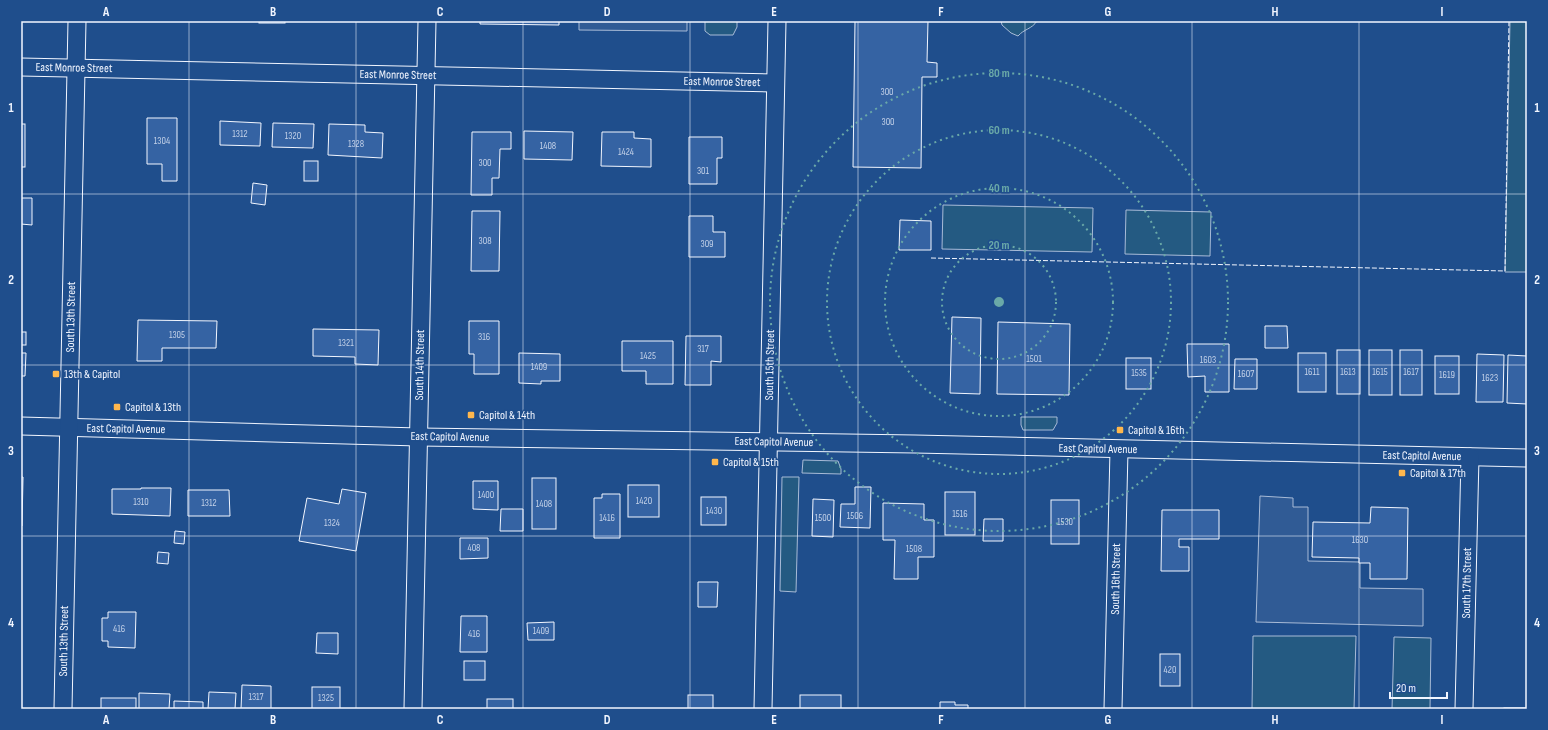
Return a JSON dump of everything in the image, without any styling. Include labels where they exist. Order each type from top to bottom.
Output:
[{"type":"street","name":"South 13th Street","points":[[63,709],[77,21]]},
{"type":"street","name":"South 14th Street","points":[[413,709],[427,21]]},
{"type":"street","name":"South 15th Street","points":[[763,709],[777,21]]},
{"type":"street","name":"East Monroe Street","points":[[21,68],[775,83]]},
{"type":"street","name":"East Capitol Avenue","points":[[21,426],[419,436],[1527,458]]},
{"type":"street","name":"South 16th Street","points":[[1113,709],[1119,450]]},
{"type":"street","name":"South 17th Street","points":[[1464,709],[1470,457]]},
{"type":"shaded area","points":[[579,21],[687,21],[687,31],[579,30]]},
{"type":"shaded area","points":[[705,21],[737,21],[737,27],[733,35],[710,35],[705,31]]},
{"type":"shaded area","points":[[1001,21],[1037,21],[1033,26],[1018,36],[1011,33],[1002,25]]},
{"type":"shaded area","points":[[1510,21],[1527,21],[1527,272],[1505,272]]},
{"type":"shaded area","points":[[943,205],[1093,208],[1092,252],[942,249]]},
{"type":"shaded area","points":[[1126,210],[1211,212],[1210,256],[1125,254]]},
{"type":"shaded area","points":[[1021,417],[1057,417],[1057,423],[1053,430],[1023,430],[1021,425]]},
{"type":"shaded area","points":[[803,460],[838,461],[841,474],[802,473]]},
{"type":"shaded area","points":[[782,477],[799,477],[796,592],[780,591]]},
{"type":"shaded area","points":[[1260,496],[1293,498],[1293,507],[1308,507],[1308,561],[1360,562],[1360,588],[1423,589],[1423,626],[1256,622]]},
{"type":"shaded area","points":[[1253,636],[1356,636],[1354,709],[1252,709]]},
{"type":"shaded area","points":[[1394,637],[1431,638],[1430,709],[1392,709]]},
{"type":"building","points":[[259,21],[285,21],[285,23],[259,23]]},
{"type":"building","points":[[480,21],[559,21],[559,25],[480,24]]},
{"type":"building","points":[[855,21],[928,21],[927,62],[937,63],[937,77],[922,77],[921,168],[853,167]]},
{"type":"building","points":[[147,118],[177,118],[177,181],[162,181],[162,164],[147,164]]},
{"type":"building","points":[[220,121],[261,123],[260,146],[220,145]]},
{"type":"building","points":[[273,123],[314,124],[313,148],[272,147]]},
{"type":"building","points":[[21,124],[25,124],[25,167],[21,167]]},
{"type":"building","points":[[329,124],[365,125],[365,132],[383,133],[382,158],[328,155]]},
{"type":"building","points":[[524,131],[573,132],[572,160],[524,159]]},
{"type":"building","points":[[472,132],[511,132],[511,149],[500,149],[499,178],[492,178],[492,195],[471,195]]},
{"type":"building","points":[[602,132],[634,132],[634,138],[651,139],[651,167],[601,166]]},
{"type":"building","points":[[689,137],[722,137],[722,158],[717,158],[717,184],[689,184]]},
{"type":"building","points":[[304,161],[318,161],[318,181],[304,181]]},
{"type":"building","points":[[253,183],[267,185],[265,205],[251,203]]},
{"type":"building","points":[[21,198],[32,198],[32,225],[21,224]]},
{"type":"building","points":[[472,211],[500,211],[499,271],[471,271]]},
{"type":"building","points":[[689,216],[713,216],[713,232],[725,232],[725,257],[689,257]]},
{"type":"building","points":[[900,220],[931,221],[931,250],[899,250]]},
{"type":"building","points":[[952,317],[981,318],[980,394],[950,393]]},
{"type":"building","points":[[138,320],[217,321],[216,348],[162,348],[162,361],[137,361]]},
{"type":"building","points":[[469,321],[499,321],[499,374],[474,374],[474,354],[469,354]]},
{"type":"building","points":[[998,322],[1070,324],[1069,395],[997,394]]},
{"type":"building","points":[[1265,326],[1287,326],[1288,348],[1265,348]]},
{"type":"building","points":[[313,329],[379,330],[378,365],[355,364],[355,357],[313,356]]},
{"type":"building","points":[[21,332],[26,332],[26,345],[21,345]]},
{"type":"building","points":[[686,336],[721,336],[721,362],[711,361],[711,385],[685,385]]},
{"type":"building","points":[[622,341],[673,341],[673,384],[646,384],[646,371],[622,371]]},
{"type":"building","points":[[1187,344],[1229,344],[1229,392],[1205,392],[1205,376],[1188,377]]},
{"type":"building","points":[[1337,350],[1360,350],[1360,394],[1337,394]]},
{"type":"building","points":[[1369,350],[1392,350],[1392,395],[1369,395]]},
{"type":"building","points":[[1400,350],[1422,350],[1422,395],[1400,395]]},
{"type":"building","points":[[21,353],[26,353],[25,376],[21,376]]},
{"type":"building","points":[[519,353],[560,354],[560,381],[541,381],[541,384],[519,383]]},
{"type":"building","points":[[1298,353],[1326,353],[1326,392],[1298,392]]},
{"type":"building","points":[[1477,354],[1504,355],[1503,402],[1476,402]]},
{"type":"building","points":[[1508,355],[1527,356],[1527,404],[1507,403]]},
{"type":"building","points":[[1435,356],[1459,356],[1459,394],[1435,394]]},
{"type":"building","points":[[1126,358],[1151,358],[1151,389],[1126,389]]},
{"type":"building","points":[[1235,359],[1257,359],[1257,389],[1234,389]]},
{"type":"building","points":[[21,477],[23,477],[22,526],[21,526]]},
{"type":"building","points":[[532,478],[556,478],[556,529],[532,529]]},
{"type":"building","points":[[473,481],[498,481],[498,510],[473,509]]},
{"type":"building","points":[[628,485],[659,485],[659,517],[628,517]]},
{"type":"building","points":[[855,487],[871,487],[870,528],[840,527],[841,504],[855,504]]},
{"type":"building","points":[[171,488],[170,516],[112,514],[112,489]]},
{"type":"building","points":[[342,489],[366,493],[356,551],[299,541],[307,498],[339,504]]},
{"type":"building","points":[[188,490],[229,490],[230,516],[188,516]]},
{"type":"building","points":[[945,492],[975,492],[975,535],[945,535]]},
{"type":"building","points":[[602,494],[620,494],[620,538],[594,538],[594,498],[602,498]]},
{"type":"building","points":[[701,497],[726,497],[726,525],[701,525]]},
{"type":"building","points":[[813,499],[834,500],[833,537],[812,536]]},
{"type":"building","points":[[1051,500],[1079,500],[1079,544],[1051,544]]},
{"type":"building","points":[[883,503],[924,504],[924,520],[934,520],[934,557],[918,557],[918,579],[894,579],[895,540],[883,540]]},
{"type":"building","points":[[1371,507],[1408,508],[1407,579],[1370,579],[1370,563],[1359,563],[1359,558],[1312,557],[1313,522],[1370,523]]},
{"type":"building","points":[[501,509],[523,509],[523,531],[500,531]]},
{"type":"building","points":[[1162,510],[1219,510],[1219,539],[1179,539],[1179,547],[1189,547],[1189,571],[1161,571]]},
{"type":"building","points":[[984,519],[1003,519],[1003,541],[983,541]]},
{"type":"building","points":[[175,531],[185,532],[184,544],[174,543]]},
{"type":"building","points":[[460,538],[488,538],[488,558],[460,559]]},
{"type":"building","points":[[158,552],[169,553],[168,564],[157,563]]},
{"type":"building","points":[[698,582],[718,582],[717,607],[698,607]]},
{"type":"building","points":[[108,612],[136,612],[135,648],[108,647],[108,641],[102,641],[102,618],[108,618]]},
{"type":"building","points":[[461,616],[487,616],[487,652],[460,652]]},
{"type":"building","points":[[554,622],[554,640],[528,640],[527,623]]},
{"type":"building","points":[[317,633],[338,633],[338,654],[316,653]]},
{"type":"building","points":[[1160,654],[1180,654],[1180,686],[1160,686]]},
{"type":"building","points":[[464,661],[485,661],[485,680],[464,680]]},
{"type":"building","points":[[242,685],[271,686],[271,709],[241,709]]},
{"type":"building","points":[[312,687],[340,687],[340,709],[312,709]]},
{"type":"building","points":[[209,692],[236,693],[235,709],[208,709]]},
{"type":"building","points":[[139,693],[170,694],[169,709],[139,709]]},
{"type":"building","points":[[688,695],[713,695],[713,709],[688,709]]},
{"type":"building","points":[[800,695],[841,695],[841,709],[800,709]]},
{"type":"building","points":[[101,698],[136,698],[136,709],[101,709]]},
{"type":"building","points":[[487,699],[513,699],[513,709],[487,709]]},
{"type":"building","points":[[174,701],[203,702],[203,709],[174,709]]},
{"type":"building","points":[[940,702],[955,702],[955,705],[968,705],[968,709],[940,709]]},
{"type":"building","points":[[1527,708],[1527,709],[1504,709]]},
{"type":"fence","points":[[931,258],[1505,271],[1509,21]]},
{"type":"place","name":"13th & Capitol","points":[[56,374]]},
{"type":"place","name":"Capitol & 13th","points":[[117,407]]},
{"type":"place","name":"Capitol & 14th","points":[[471,415]]},
{"type":"place","name":"Capitol & 16th","points":[[1120,430]]},
{"type":"place","name":"Capitol & 15th","points":[[715,462]]},
{"type":"place","name":"Capitol & 17th","points":[[1402,473]]}]
